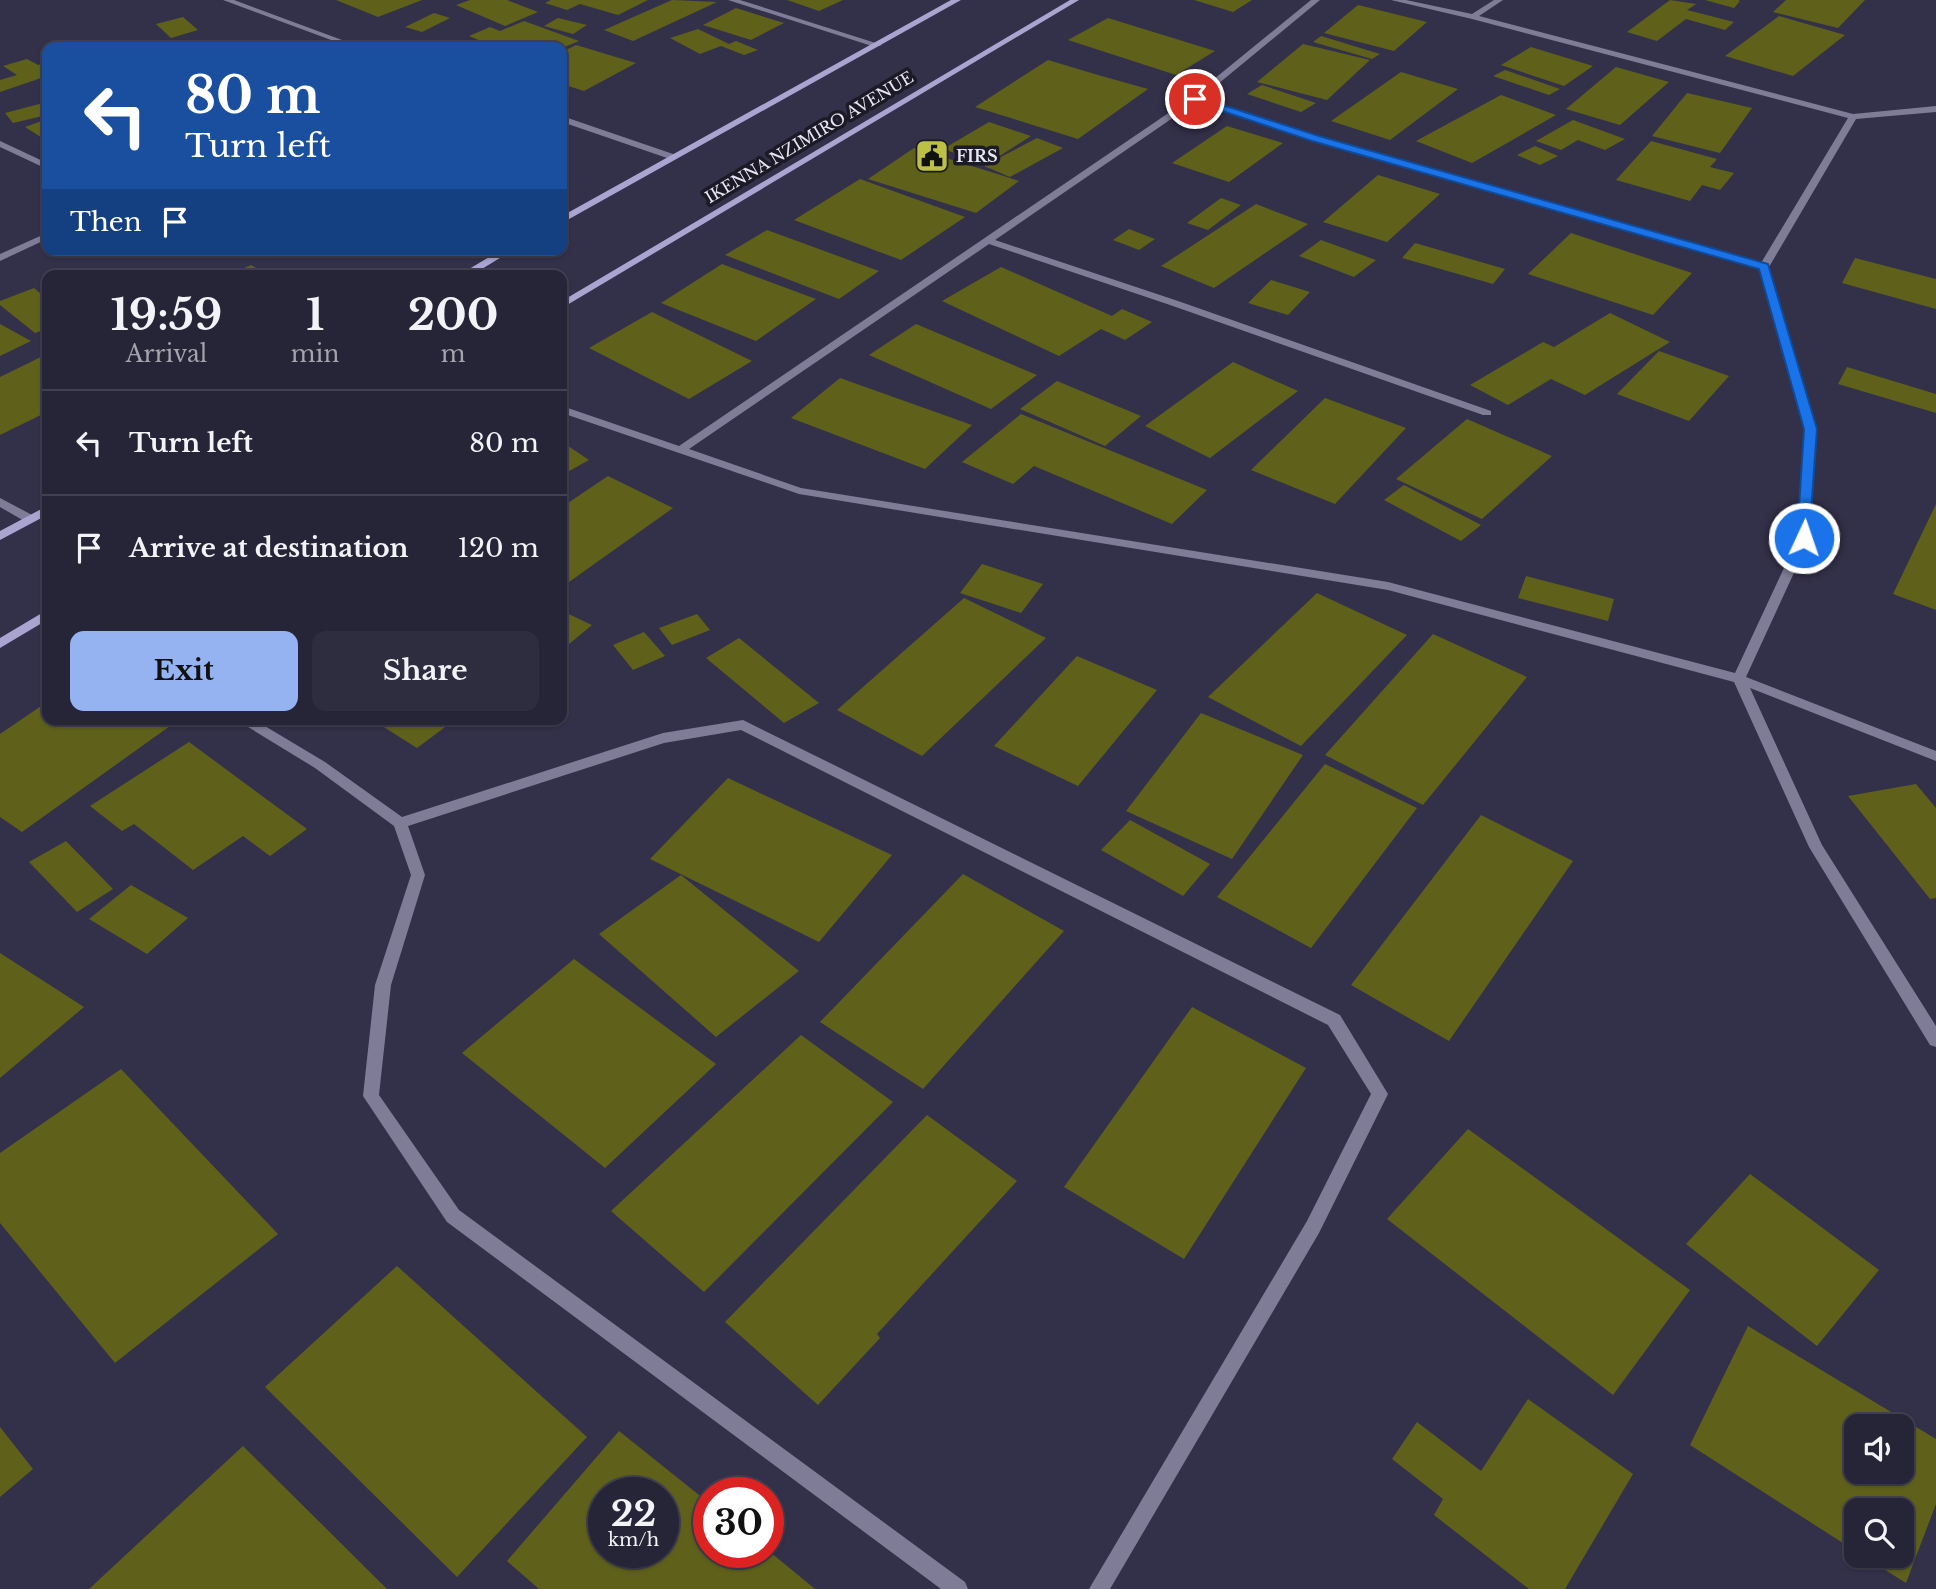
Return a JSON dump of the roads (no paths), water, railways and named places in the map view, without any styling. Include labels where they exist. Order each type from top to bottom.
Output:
[{"type":"street","points":[[227,0],[343,42]]},
{"type":"street","points":[[733,0],[878,45]]},
{"type":"street","points":[[567,217],[957,0]]},
{"type":"street","name":"IKENNA NZIMIRO AVENUE","points":[[567,302],[1074,0]]},
{"type":"street","points":[[680,450],[1195,99],[1316,0]]},
{"type":"street","points":[[1395,0],[1853,117],[1936,109]]},
{"type":"street","points":[[1473,18],[1499,0]]},
{"type":"street","points":[[1195,99],[1315,139],[1764,267]]},
{"type":"street","points":[[1853,117],[1764,267],[1811,429],[1804,538],[1740,679],[1816,847],[1936,1040]]},
{"type":"street","points":[[567,121],[673,158]]},
{"type":"street","points":[[0,144],[42,164]]},
{"type":"street","points":[[0,258],[42,238]]},
{"type":"street","points":[[989,241],[1486,413]]},
{"type":"street","points":[[473,270],[497,256]]},
{"type":"street","points":[[567,411],[799,491],[1388,586],[1740,679],[1936,756]]},
{"type":"street","points":[[0,502],[30,519]]},
{"type":"street","points":[[0,536],[42,513]]},
{"type":"street","points":[[0,644],[42,617]]},
{"type":"street","points":[[252,725],[320,765],[400,823],[418,875],[383,985],[371,1096],[453,1216],[958,1589]]},
{"type":"street","points":[[400,823],[663,738],[743,725],[1334,1020],[1380,1094],[1313,1227],[1099,1589]]},
{"type":"place","name":"FIRS","points":[[932,156]]}]
